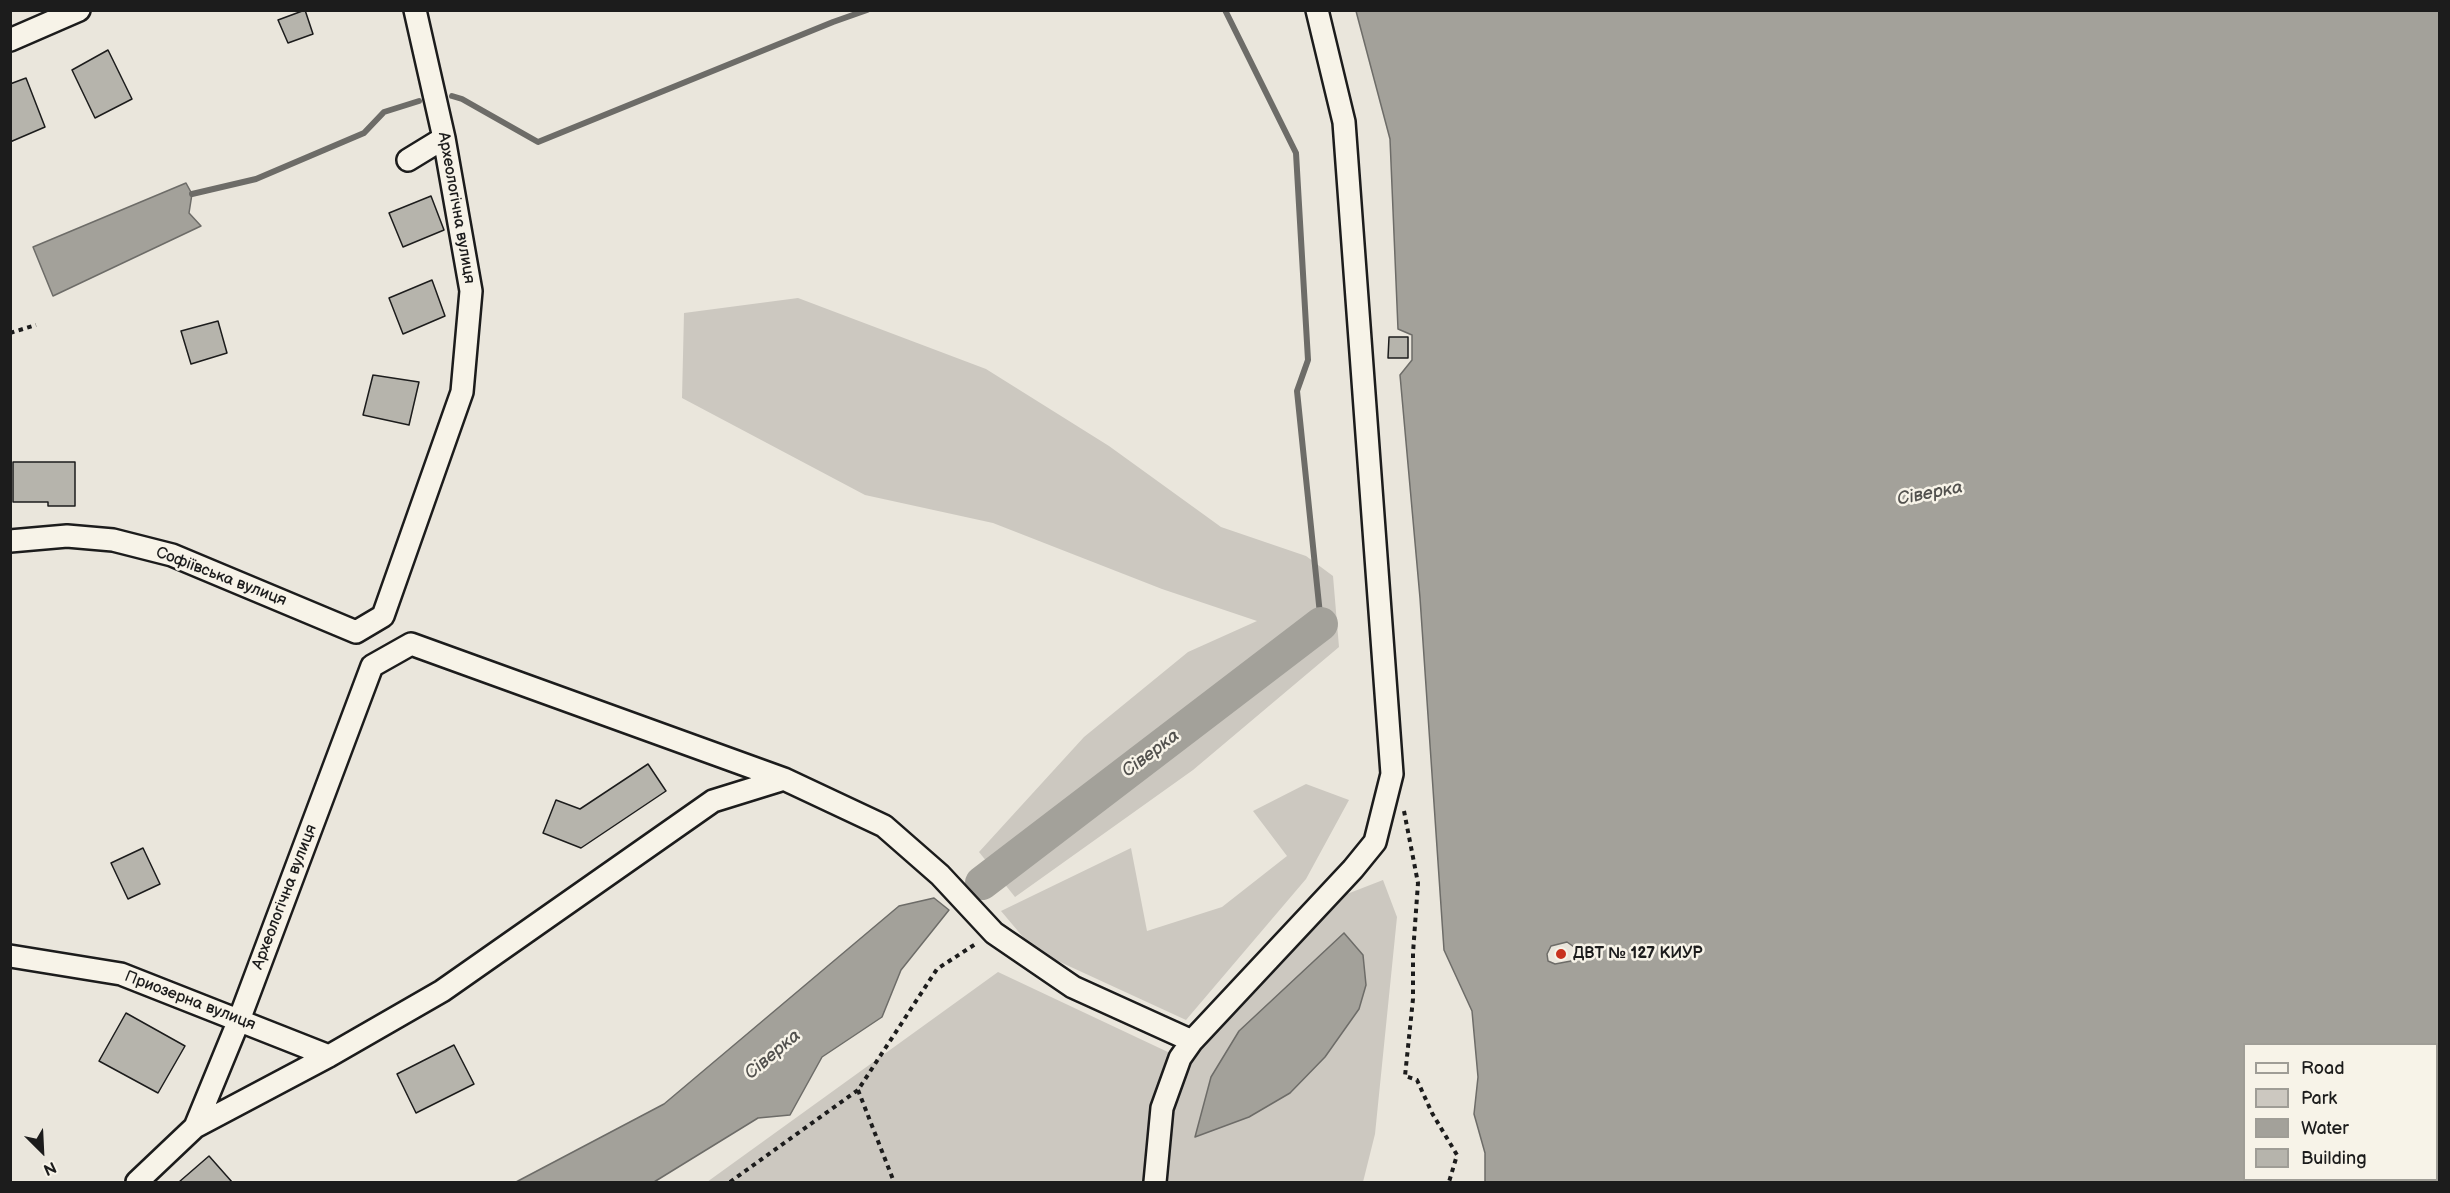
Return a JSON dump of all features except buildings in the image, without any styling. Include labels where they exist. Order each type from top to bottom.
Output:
[{"type":"street","points":[[10,40],[79,10]]},
{"type":"street","name":"Археологічна вулиця","points":[[356,632],[383,616],[462,392],[471,291],[444,138],[415,10]]},
{"type":"street","points":[[1155,1182],[1162,1108],[1180,1058],[1192,1041],[1353,869],[1375,842],[1392,774],[1344,122],[1317,10]]},
{"type":"street","points":[[408,160],[444,138]]},
{"type":"street","name":"Софіївська вулиця","points":[[10,541],[66,536],[113,540],[172,555],[356,632]]},
{"type":"street","name":"Археологічна вулиця","points":[[195,1127],[239,1020],[372,666],[411,644],[784,779]]},
{"type":"street","points":[[137,1182],[195,1127],[329,1056],[442,992],[713,801],[784,779],[884,826],[940,876],[994,933],[1073,987],[1192,1041]]},
{"type":"street","name":"Приозерна вулиця","points":[[10,956],[121,974],[329,1056]]},
{"type":"path","points":[[10,333],[36,325]]},
{"type":"path","points":[[1403,806],[1418,883],[1413,952],[1413,999],[1406,1076],[1417,1080],[1432,1113],[1457,1155],[1449,1182]]},
{"type":"path","points":[[730,1182],[858,1090],[937,969],[994,933]]},
{"type":"path","points":[[858,1090],[894,1182]]},
{"type":"green space","points":[[798,298],[986,369],[1109,446],[1221,527],[1306,556],[1333,576],[1339,647],[1193,770],[1015,897],[979,852],[1084,737],[1188,652],[1257,621],[1162,589],[993,523],[865,495],[682,398],[684,313]]},
{"type":"green space","points":[[1306,784],[1349,800],[1306,879],[1186,1020],[1034,950],[1001,911],[1131,848],[1147,931],[1222,907],[1287,856],[1253,811]]},
{"type":"green space","points":[[1383,880],[1397,917],[1375,1134],[1363,1182],[707,1182],[998,972],[1187,1061],[1347,894]],"holes":[[[1366,985],[1359,1009],[1325,1057],[1249,1117],[1195,1137],[1211,1077]]]},
{"type":"water","points":[[1356,11],[2439,11],[2439,1182],[1485,1182],[1485,1153],[1474,1114],[1478,1077],[1472,1011],[1444,950],[1420,598],[1400,375],[1412,360],[1412,335],[1398,329],[1390,139]],"holes":[[[1567,942],[1574,947],[1575,955],[1571,961],[1555,964],[1548,961],[1547,954],[1551,946]]]},
{"type":"water","points":[[186,183],[192,194],[189,213],[201,226],[53,296],[33,247]]},
{"type":"water","points":[[934,898],[949,910],[901,970],[882,1017],[822,1057],[790,1115],[758,1118],[654,1182],[516,1182],[664,1104],[899,906]]},
{"type":"water","points":[[1344,933],[1363,955],[1366,985],[1359,1009],[1325,1057],[1290,1093],[1249,1117],[1195,1137],[1211,1077],[1239,1031]]},
{"type":"waterway","points":[[452,96],[462,99],[538,142],[867,10]]},
{"type":"waterway","points":[[1225,10],[1296,153],[1308,360],[1297,391],[1321,624]]},
{"type":"waterway","points":[[192,194],[256,179],[364,133],[384,112],[419,101]]},
{"type":"waterway","name":"Сіверка","points":[[982,883],[1321,624]]},
{"type":"place","name":"ДВТ № 127 КИУР","points":[[1561,954]]}]
